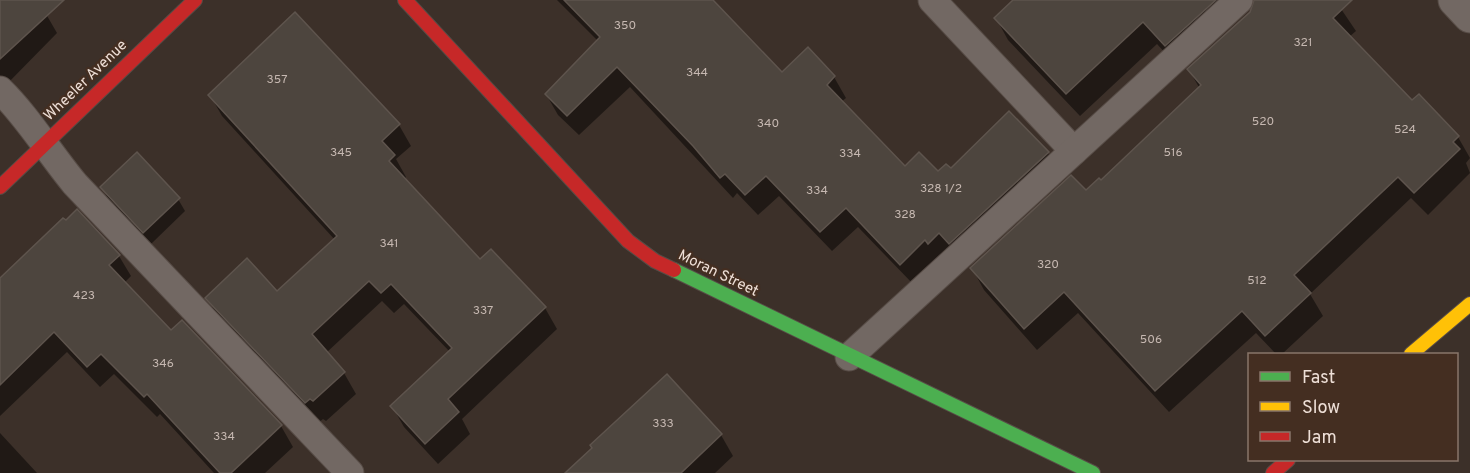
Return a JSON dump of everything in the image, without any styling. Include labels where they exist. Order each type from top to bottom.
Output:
[{"type":"street","name":"Wheeler Avenue","points":[[0,187],[195,0]]},
{"type":"street","name":"Moran Street","points":[[405,0],[628,241],[655,261],[849,357],[1093,473]]},
{"type":"street","points":[[1455,0],[1470,16]]},
{"type":"street","points":[[1412,353],[1470,304]]},
{"type":"street","points":[[1272,473],[1286,461]]},
{"type":"lane","points":[[932,0],[1074,151]]},
{"type":"lane","points":[[849,357],[1239,0]]},
{"type":"lane","points":[[0,90],[13,103],[75,184],[350,473]]},
{"type":"building","points":[[0,0],[64,0],[0,59]]},
{"type":"building","points":[[564,0],[713,0],[782,72],[808,47],[835,76],[827,85],[905,166],[919,152],[938,171],[946,164],[951,168],[1009,111],[1049,152],[949,244],[939,233],[928,244],[925,240],[900,265],[846,208],[820,232],[766,176],[745,195],[725,174],[720,178],[693,146],[617,67],[567,116],[545,94],[600,37]]},
{"type":"building","points":[[1013,0],[1216,0],[1165,46],[1143,22],[1066,94],[994,18]]},
{"type":"building","points":[[1254,0],[1352,0],[1333,18],[1412,100],[1419,94],[1459,136],[1453,142],[1460,149],[1414,193],[1398,177],[1294,275],[1311,293],[1265,336],[1242,311],[1155,391],[1064,292],[1024,329],[970,268],[1071,175],[1086,190],[1099,178],[1101,180],[1201,85],[1187,69],[1250,12]]},
{"type":"building","points":[[295,12],[400,124],[382,141],[395,155],[389,161],[480,259],[491,249],[546,307],[448,399],[459,412],[425,444],[390,406],[452,348],[391,284],[381,293],[369,281],[312,334],[345,372],[313,401],[310,399],[305,403],[205,298],[247,258],[277,291],[337,236],[208,95]]},
{"type":"building","points":[[137,152],[180,198],[143,233],[100,187]]},
{"type":"building","points":[[77,209],[120,255],[109,265],[171,330],[182,320],[282,425],[231,473],[220,473],[147,394],[144,397],[101,354],[87,367],[54,332],[0,385],[0,278],[63,218],[66,220]]},
{"type":"building","points":[[667,374],[722,434],[681,473],[565,473],[592,448],[590,445]]},
{"type":"traffic: fast","points":[[674,270],[1093,473]]},
{"type":"traffic: slow","points":[[1412,353],[1470,304]]},
{"type":"traffic: jam","points":[[0,187],[195,0]]},
{"type":"traffic: jam","points":[[405,0],[628,241],[655,261],[674,270]]},
{"type":"traffic: jam","points":[[1273,473],[1287,461]]}]
